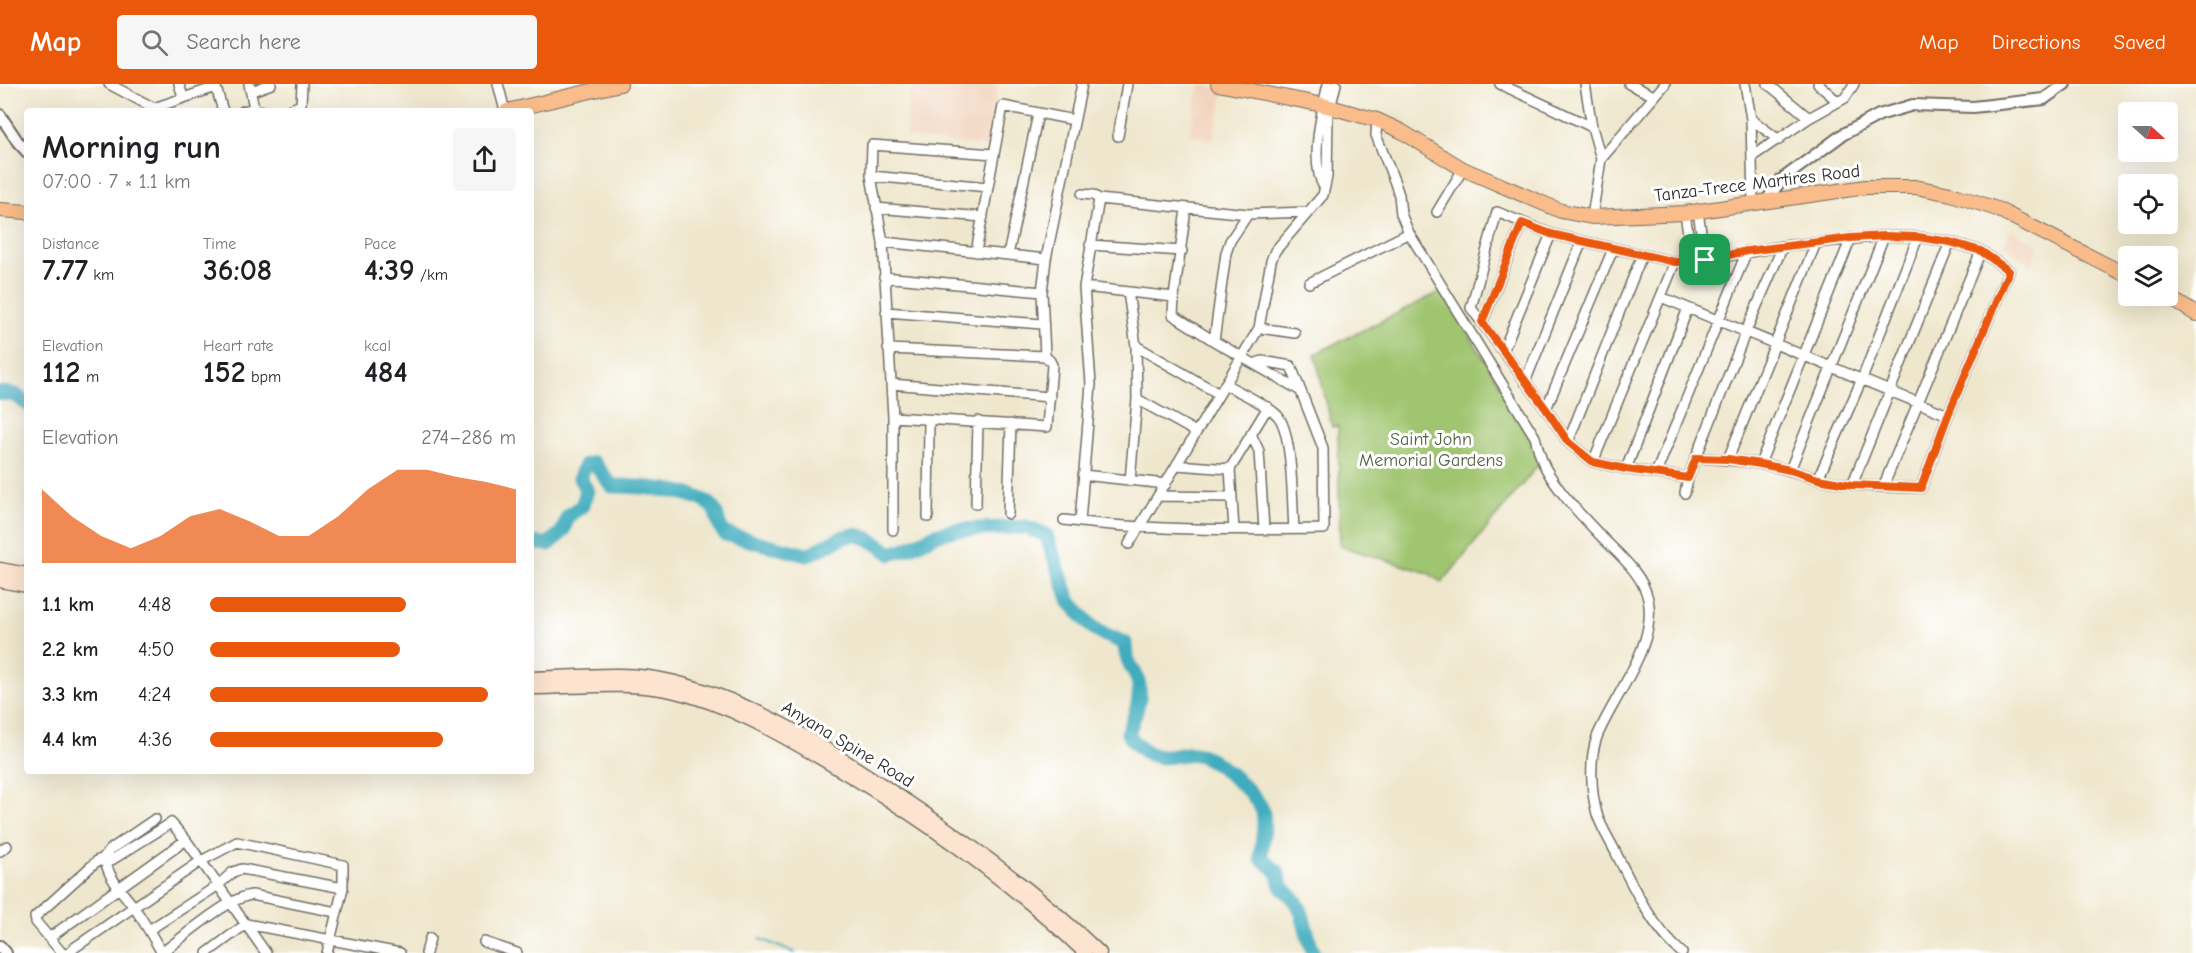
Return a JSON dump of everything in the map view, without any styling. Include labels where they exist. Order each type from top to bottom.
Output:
[{"type":"main road","points":[[519,108],[620,84]]},
{"type":"main road","name":"Tanza-Trece Martires Road","points":[[1218,84],[1327,106],[1377,120],[1401,130],[1463,169],[1562,211],[1592,217],[1692,212],[1866,187],[1915,187],[1951,194],[1997,209],[2118,271]]},
{"type":"main road","points":[[0,210],[24,212]]},
{"type":"main road","points":[[2178,303],[2196,314]]},
{"type":"main road","points":[[0,569],[24,573]]},
{"type":"main road","points":[[0,581],[24,585]]},
{"type":"main road","name":"Anyana Spine Road","points":[[534,678],[609,675],[645,677],[670,681],[742,704],[790,728],[859,769],[954,832],[1044,902],[1100,953]]},
{"type":"main road","name":"Anyana Spine Road","points":[[534,688],[645,686],[708,701],[738,713],[784,737],[897,805],[997,878],[1085,953]]},
{"type":"street","points":[[109,84],[122,87],[154,108],[215,86],[222,108]]},
{"type":"street","points":[[179,84],[183,97]]},
{"type":"street","points":[[257,108],[250,87],[271,84]]},
{"type":"street","points":[[294,108],[301,105],[302,84]]},
{"type":"street","points":[[498,84],[505,108]]},
{"type":"street","points":[[1118,136],[1127,84]]},
{"type":"street","points":[[1129,544],[1259,328],[1272,256],[1293,228],[1323,195],[1324,187],[1318,179],[1318,153],[1327,106],[1328,84]]},
{"type":"street","points":[[1327,106],[1336,84]]},
{"type":"street","points":[[1500,84],[1592,127]]},
{"type":"street","points":[[1585,84],[1592,127],[1601,159],[1592,217]]},
{"type":"street","points":[[1629,84],[1654,96]]},
{"type":"street","points":[[1601,159],[1665,84]]},
{"type":"street","points":[[1745,84],[1760,201]]},
{"type":"street","points":[[1768,84],[1809,118]]},
{"type":"street","points":[[1818,84],[1837,101]]},
{"type":"street","points":[[1753,156],[1809,118],[1845,98],[1854,84]]},
{"type":"street","points":[[1760,201],[1780,180],[1842,135],[1879,116],[1912,105],[1973,107],[2044,99],[2065,84]]},
{"type":"street","points":[[893,417],[1047,427],[1052,366],[1045,356],[1042,292],[1046,259],[1080,86]]},
{"type":"street","points":[[976,252],[1003,106],[1074,120]]},
{"type":"street","points":[[1008,255],[1038,114]]},
{"type":"street","points":[[0,115],[24,149]]},
{"type":"street","points":[[1751,119],[1779,140]]},
{"type":"street","points":[[1377,120],[1376,135],[1395,183],[1401,214],[1409,233],[1534,437],[1544,465],[1553,481],[1596,532],[1625,560],[1641,582],[1648,597],[1650,612],[1646,634],[1636,664],[1596,740],[1593,768],[1594,799],[1598,815],[1640,902],[1682,953]]},
{"type":"street","points":[[893,530],[893,417],[883,242],[871,176],[872,145],[994,154]]},
{"type":"street","points":[[1437,212],[1463,169]]},
{"type":"street","points":[[871,176],[988,187]]},
{"type":"street","points":[[1082,194],[1099,199],[1186,209],[1248,214],[1308,213]]},
{"type":"street","points":[[1080,522],[1091,384],[1084,287],[1099,199]]},
{"type":"street","points":[[876,208],[983,217]]},
{"type":"street","points":[[1186,209],[1173,315],[1301,391]]},
{"type":"street","points":[[1688,478],[1593,462],[1568,442],[1471,308],[1497,212],[1551,234],[1675,262],[1692,262],[1783,246],[1884,236],[1918,237],[1950,242],[1981,251],[2009,271],[1948,415],[1921,488],[1852,485],[1760,464],[1728,459],[1696,458]]},
{"type":"street","points":[[1692,212],[1705,260]]},
{"type":"street","points":[[1692,212],[1692,262]]},
{"type":"street","points":[[1214,341],[1226,253],[1230,241],[1248,214]]},
{"type":"street","points":[[1482,322],[1522,223]]},
{"type":"street","points":[[1309,283],[1409,233]]},
{"type":"street","points":[[1503,351],[1551,234]]},
{"type":"street","points":[[1790,470],[1884,236]]},
{"type":"street","points":[[1818,479],[1862,379],[1918,237]]},
{"type":"street","points":[[1760,464],[1851,238]]},
{"type":"street","points":[[1525,382],[1582,241]]},
{"type":"street","points":[[883,242],[1046,259]]},
{"type":"street","points":[[1852,485],[1950,242]]},
{"type":"street","points":[[1728,459],[1815,243]]},
{"type":"street","points":[[1090,245],[1182,250]]},
{"type":"street","points":[[1685,493],[1688,478],[1746,331],[1783,246]]},
{"type":"street","points":[[1546,409],[1613,249]]},
{"type":"street","points":[[1656,473],[1747,251]]},
{"type":"street","points":[[1883,487],[1981,251]]},
{"type":"street","points":[[1568,442],[1642,255]]},
{"type":"street","points":[[1593,462],[1675,262]]},
{"type":"street","points":[[884,277],[1042,292]]},
{"type":"street","points":[[1084,287],[1174,297]]},
{"type":"street","points":[[1128,292],[1136,346],[1137,399],[1130,482]]},
{"type":"street","points":[[1661,297],[1948,415]]},
{"type":"street","points":[[1626,469],[1688,308]]},
{"type":"street","points":[[886,312],[1042,324]]},
{"type":"street","points":[[1259,328],[1295,333]]},
{"type":"street","points":[[1136,346],[1219,394]]},
{"type":"street","points":[[888,349],[1045,356]]},
{"type":"street","points":[[1064,520],[1140,526],[1324,529],[1323,448],[1291,366],[1263,361],[1254,364]]},
{"type":"street","points":[[891,384],[1050,397]]},
{"type":"street","points":[[1225,384],[1268,407],[1279,417],[1287,433],[1294,529]]},
{"type":"street","points":[[1137,399],[1196,432]]},
{"type":"street","points":[[1234,529],[1230,469],[1268,407]]},
{"type":"street","points":[[928,517],[929,420]]},
{"type":"street","points":[[976,504],[978,421]]},
{"type":"street","points":[[1008,514],[1011,424]]},
{"type":"street","points":[[1251,434],[1259,451],[1264,529]]},
{"type":"street","points":[[1177,465],[1230,469]]},
{"type":"street","points":[[1083,475],[1130,482],[1166,484]]},
{"type":"street","points":[[1158,496],[1232,497]]},
{"type":"street","points":[[104,862],[111,849],[155,819]]},
{"type":"street","points":[[104,862],[166,824],[172,823],[266,953]]},
{"type":"street","points":[[49,938],[186,840]]},
{"type":"street","points":[[68,953],[201,861],[230,845],[244,842],[343,864],[343,888],[327,953]]},
{"type":"street","points":[[62,953],[36,922],[35,917],[98,860],[104,862],[118,888],[149,930],[162,953],[240,898],[252,896],[336,912]]},
{"type":"street","points":[[149,930],[217,886],[233,872],[249,869],[343,888]]},
{"type":"street","points":[[207,953],[246,924],[400,953]]},
{"type":"street","points":[[426,953],[430,938]]},
{"type":"street","points":[[484,942],[516,953]]},
{"type":"street","points":[[0,946],[6,953]]},
{"type":"shaded area","points":[[911,84],[998,84],[990,147],[905,137]]},
{"type":"shaded area","points":[[1200,84],[1224,89],[1213,140],[1189,135]]},
{"type":"shaded area","points":[[2011,229],[2039,246],[2031,264],[2003,245]]},
{"type":"green space","name":"Saint John Memorial Gardens","points":[[1442,291],[1532,436],[1539,464],[1442,583],[1428,573],[1340,546],[1338,426],[1332,427],[1315,354]]},
{"type":"waterway","points":[[0,393],[16,395],[24,402]]},
{"type":"waterway","points":[[534,543],[549,544],[563,531],[568,516],[582,506],[587,491],[580,478],[585,465],[594,463],[612,486],[666,490],[696,497],[707,502],[714,509],[725,534],[807,555],[840,539],[857,535],[877,544],[891,554],[935,535],[954,530],[1026,527],[1046,535],[1070,602],[1091,626],[1125,643],[1127,658],[1139,685],[1137,706],[1128,733],[1131,738],[1143,750],[1158,757],[1191,754],[1207,758],[1226,771],[1254,797],[1264,818],[1261,858],[1277,871],[1281,886],[1296,901],[1313,953]]},
{"type":"waterway","points":[[760,939],[795,953]]},
{"type":"route","points":[[1522,223],[1551,234],[1675,262],[1705,260],[1747,251],[1851,238],[1918,237],[1950,242],[1981,251],[2009,271],[1948,415],[1921,488],[1852,485],[1818,479],[1790,470],[1728,459],[1696,458],[1688,478],[1593,462],[1568,442],[1482,322],[1522,223]]}]
